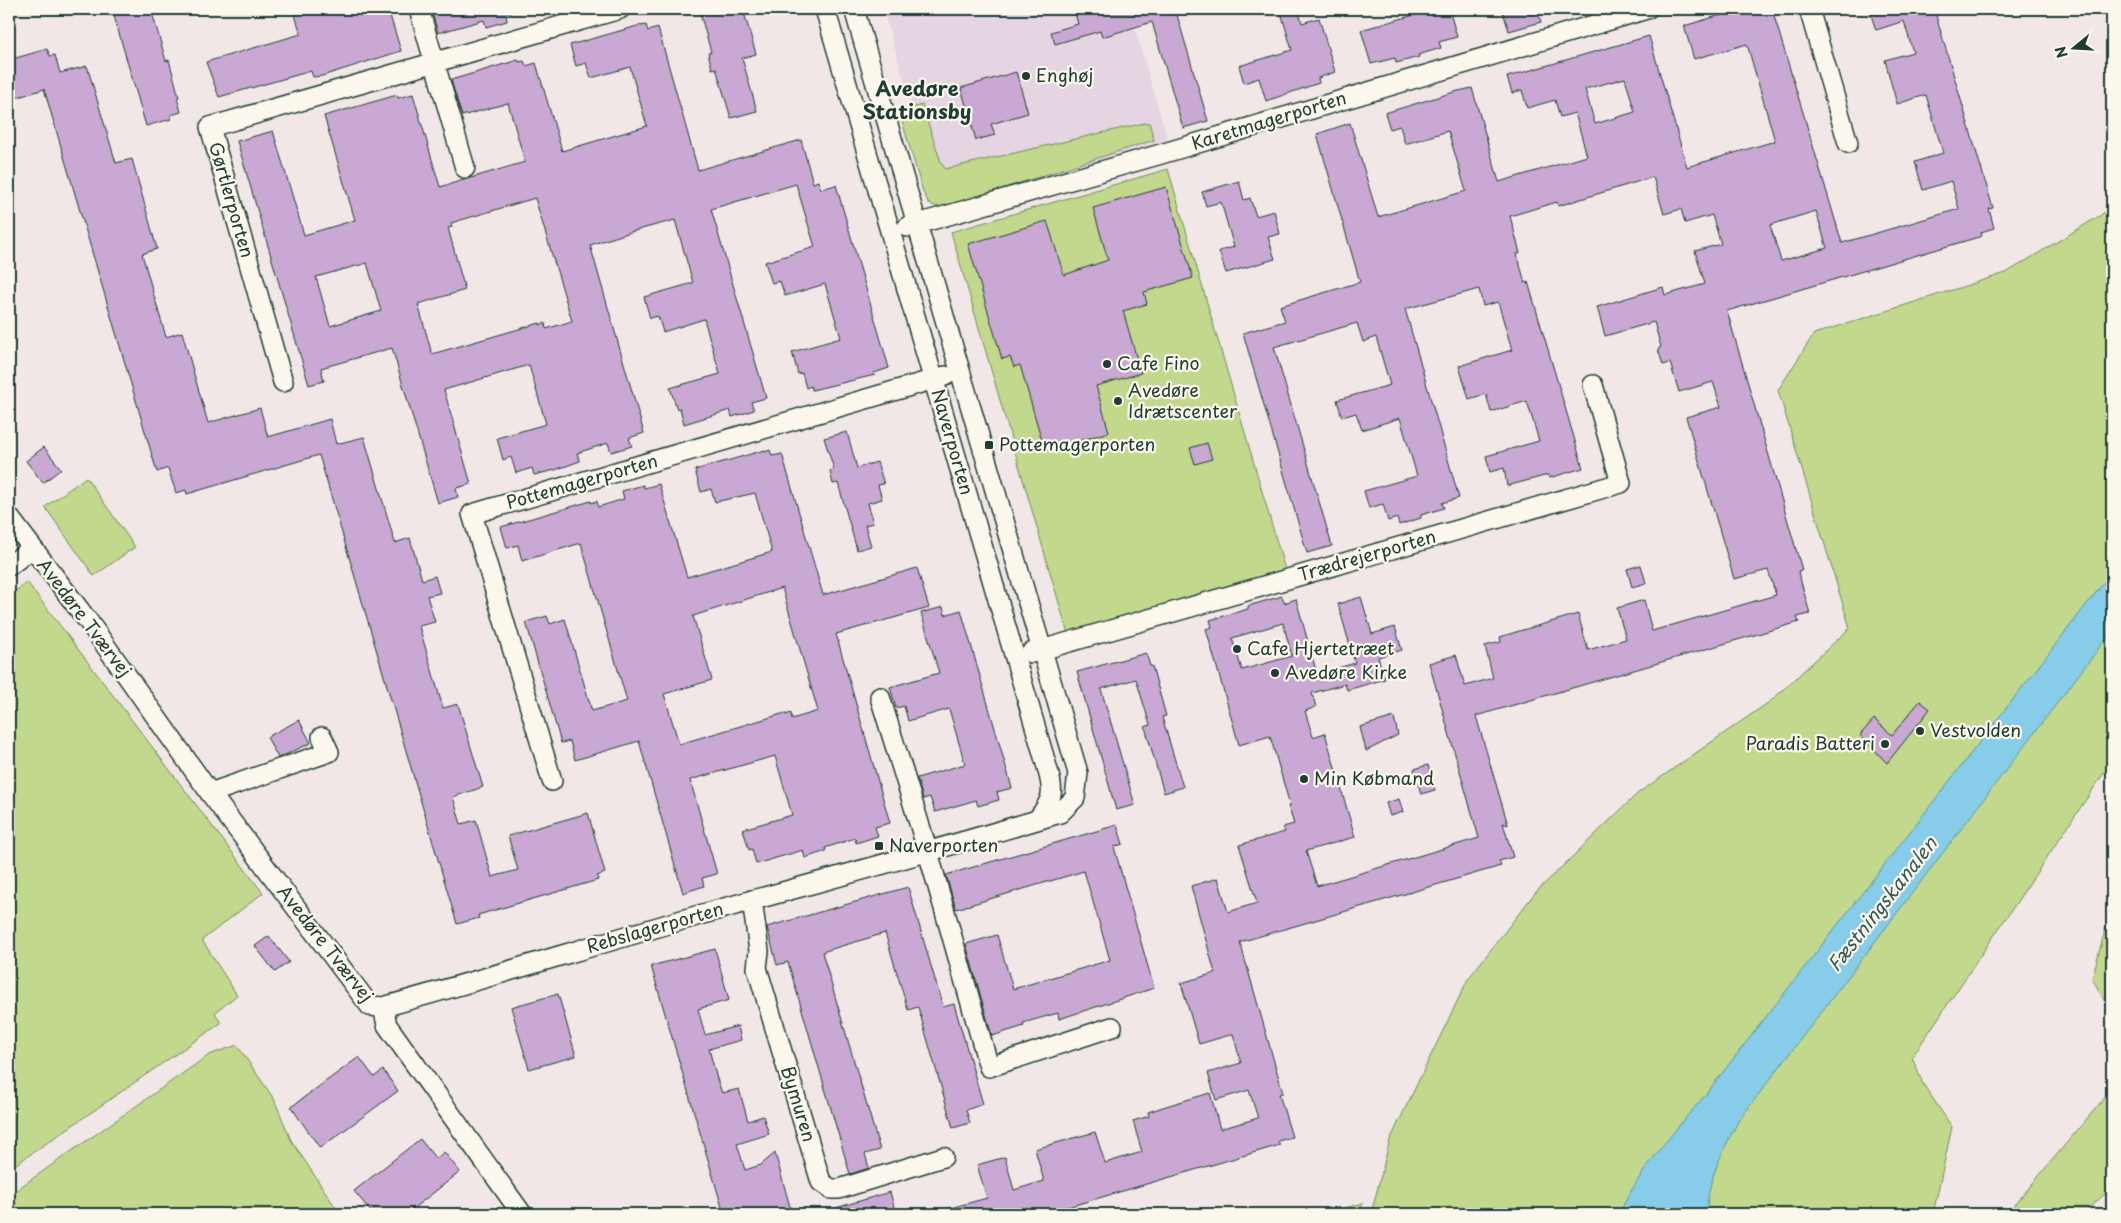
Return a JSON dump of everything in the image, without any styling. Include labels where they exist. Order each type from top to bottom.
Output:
[{"type":"street","points":[[418,9],[465,168]]},
{"type":"street","name":"Gørtlerporten","points":[[283,382],[210,127],[620,9]]},
{"type":"street","name":"Naverporten","points":[[825,9],[892,232],[1053,789],[1050,802],[1038,819]]},
{"type":"street","name":"Naverporten","points":[[854,9],[1078,773],[1075,798],[1066,809],[1060,813],[1038,819]]},
{"type":"street","name":"Karetmagerporten","points":[[892,232],[1152,157],[1647,9]]},
{"type":"street","points":[[1809,9],[1848,143]]},
{"type":"street","name":"Pottemagerporten","points":[[552,781],[472,514],[960,372]]},
{"type":"street","name":"Trædrejerporten","points":[[1015,658],[1622,483],[1593,385]]},
{"type":"street","name":"Avedøre Tværvej","points":[[9,517],[88,621],[210,793],[370,1006],[383,1007],[388,1025],[522,1214]]},
{"type":"street","points":[[9,566],[32,549]]},
{"type":"street","points":[[880,697],[928,852],[989,1068],[1112,1027]]},
{"type":"street","points":[[210,793],[329,752],[322,737]]},
{"type":"street","name":"Rebslagerporten","points":[[383,1007],[1038,819]]},
{"type":"street","name":"Bymuren","points":[[752,900],[759,951],[757,968],[821,1182],[831,1189],[839,1189],[943,1157]]},
{"type":"shaded area","name":"Enghøj","points":[[883,9],[1129,9],[1169,144],[943,211]]},
{"type":"green space","points":[[922,105],[945,169],[1149,122],[1154,140],[941,208],[929,204],[923,192],[899,111]]},
{"type":"green space","name":"Avedøre Idrætscenter","points":[[1168,169],[1285,570],[1068,634],[951,232]]},
{"type":"green space","name":"Vestvolden","points":[[2112,204],[2112,761],[1912,1057],[1923,1084],[1952,1127],[1933,1214],[1371,1214],[1390,1140],[1468,979],[1535,893],[1637,794],[1772,700],[1850,628],[1778,390],[1814,334],[2006,273],[2101,215]]},
{"type":"green space","points":[[86,477],[135,547],[94,576],[45,507]]},
{"type":"green space","points":[[27,582],[263,893],[202,940],[237,995],[215,1013],[221,1023],[9,1169],[9,596]]},
{"type":"green space","points":[[2112,920],[2112,995],[2105,1002],[2092,978],[2106,927]]},
{"type":"green space","points":[[237,1045],[274,1099],[291,1140],[340,1214],[9,1214],[9,1195],[209,1055]]},
{"type":"green space","points":[[2112,1089],[2112,1188],[2082,1214],[2007,1214]]},
{"type":"green space","points":[[1363,1203],[1359,1214],[1323,1214]]},
{"type":"water","name":"Fæstningskanalen","points":[[2112,572],[2112,631],[1739,1120],[1717,1166],[1709,1190],[1707,1214],[1619,1214],[1627,1197],[1658,1151],[1706,1094]]},
{"type":"building","points":[[112,9],[151,9],[166,61],[169,60],[179,97],[177,98],[181,112],[171,115],[171,119],[146,126]]},
{"type":"building","points":[[293,9],[388,9],[401,51],[322,76],[313,77],[311,71],[219,97],[206,62],[301,34]]},
{"type":"building","points":[[431,9],[511,9],[511,13],[506,14],[507,21],[486,27],[484,20],[438,33]]},
{"type":"building","points":[[714,9],[743,9],[756,54],[742,58],[757,111],[731,118],[716,68],[712,69],[708,53],[711,52],[700,13]]},
{"type":"building","points":[[1074,9],[1185,9],[1185,13],[1177,15],[1208,121],[1183,128],[1152,22],[1102,37],[1100,31],[1055,44],[1051,32],[1078,24]]},
{"type":"building","points":[[1280,9],[1298,9],[1302,23],[1319,18],[1335,72],[1318,78],[1319,83],[1266,101],[1259,78],[1244,83],[1239,66],[1292,50]]},
{"type":"building","points":[[1412,9],[1449,9],[1457,37],[1439,42],[1441,48],[1418,55],[1419,57],[1396,63],[1395,58],[1371,64],[1361,30],[1414,15]]},
{"type":"building","points":[[1502,9],[1537,9],[1541,22],[1509,31]]},
{"type":"building","points":[[1741,9],[1772,9],[1842,243],[1959,209],[1951,181],[1923,190],[1915,162],[1943,153],[1926,95],[1897,104],[1885,60],[1913,52],[1904,21],[1876,30],[1869,9],[1934,9],[1993,208],[1989,209],[1994,228],[1981,232],[1982,236],[1727,311],[1802,570],[1798,571],[1810,614],[1797,617],[1799,622],[1476,716],[1508,825],[1503,823],[1513,857],[1499,861],[1501,866],[1240,942],[1283,1093],[1279,1094],[1292,1137],[1278,1141],[1280,1145],[1044,1214],[943,1214],[943,1210],[987,1198],[977,1165],[1005,1157],[1014,1190],[1044,1181],[1035,1149],[1095,1132],[1105,1163],[1142,1152],[1133,1121],[1149,1116],[1148,1112],[1166,1106],[1210,1093],[1220,1129],[1258,1118],[1249,1090],[1216,1100],[1208,1073],[1241,1063],[1233,1034],[1199,1044],[1181,983],[1215,973],[1191,886],[1218,878],[1228,912],[1257,903],[1239,845],[1285,832],[1283,827],[1294,824],[1270,736],[1239,745],[1206,629],[1212,627],[1210,620],[1248,609],[1248,606],[1282,596],[1284,603],[1296,599],[1317,674],[1355,663],[1338,604],[1361,597],[1372,634],[1395,627],[1402,650],[1378,657],[1385,679],[1347,690],[1345,684],[1312,693],[1316,707],[1305,711],[1313,737],[1325,733],[1355,837],[1306,851],[1317,886],[1479,838],[1429,663],[1456,655],[1465,686],[1493,678],[1485,646],[1501,642],[1500,637],[1516,632],[1578,614],[1588,650],[1626,639],[1617,608],[1644,600],[1652,631],[1776,595],[1768,570],[1734,579],[1686,417],[1721,407],[1713,382],[1679,392],[1670,363],[1663,365],[1658,349],[1661,347],[1654,322],[1605,336],[1597,307],[1663,287],[1665,295],[1705,284],[1695,251],[1721,244],[1712,215],[1685,223],[1681,209],[1664,214],[1653,177],[1558,206],[1557,202],[1510,216],[1520,253],[1517,254],[1525,283],[1528,282],[1583,468],[1549,478],[1548,475],[1507,486],[1504,468],[1490,472],[1486,456],[1539,441],[1527,401],[1491,412],[1486,394],[1469,399],[1459,366],[1512,350],[1498,302],[1483,306],[1479,289],[1405,309],[1459,498],[1442,503],[1444,508],[1421,515],[1421,518],[1399,525],[1397,518],[1388,521],[1383,504],[1369,508],[1364,491],[1417,476],[1400,418],[1362,430],[1356,413],[1342,417],[1337,400],[1390,385],[1376,337],[1363,342],[1357,323],[1274,347],[1332,546],[1307,553],[1243,333],[1285,321],[1280,306],[1360,282],[1317,134],[1350,123],[1378,217],[1466,191],[1448,131],[1405,144],[1400,126],[1390,129],[1385,113],[1472,88],[1499,182],[1587,156],[1575,113],[1560,117],[1555,100],[1527,108],[1522,90],[1512,93],[1507,77],[1649,36],[1687,167],[1775,141],[1747,44],[1694,59],[1684,26]],"holes":[[[1625,78],[1635,112],[1595,124],[1585,89]],[[1816,211],[1827,248],[1781,261],[1770,225]],[[1283,623],[1292,656],[1242,670],[1232,638]]]},
{"type":"building","points":[[641,25],[646,25],[648,31],[658,28],[698,170],[801,140],[813,183],[818,181],[821,189],[836,185],[889,368],[874,373],[875,375],[812,390],[811,386],[806,388],[802,373],[798,374],[792,352],[841,338],[825,284],[785,296],[780,281],[772,283],[765,262],[815,247],[796,184],[711,209],[766,398],[751,402],[754,410],[732,417],[730,410],[684,424],[680,408],[677,409],[670,388],[720,374],[704,319],[663,332],[658,316],[650,318],[644,297],[693,283],[675,220],[634,231],[590,245],[644,433],[629,438],[632,446],[611,452],[608,443],[577,453],[580,461],[555,470],[534,475],[532,468],[516,473],[511,457],[503,460],[497,438],[546,424],[529,365],[444,390],[471,484],[456,488],[458,497],[438,503],[392,348],[321,368],[324,381],[309,385],[237,141],[273,131],[304,235],[355,220],[324,116],[397,95],[398,98],[413,94],[440,187],[525,162],[508,103],[462,116],[451,80],[518,60],[519,62],[524,61],[526,66],[536,63],[562,151],[647,126],[630,67],[591,78],[586,63],[576,66],[570,45]],"holes":[[[535,198],[572,321],[546,329],[545,323],[540,325],[540,323],[432,354],[418,304],[465,290],[448,228],[452,227],[451,223]],[[367,263],[381,311],[330,326],[316,277]]]},
{"type":"building","points":[[47,49],[50,56],[55,55],[60,73],[87,66],[116,163],[132,159],[157,249],[142,254],[152,289],[166,337],[182,332],[208,423],[260,408],[268,437],[330,419],[336,444],[364,437],[395,543],[410,538],[422,580],[435,576],[440,593],[427,596],[435,622],[419,626],[443,708],[458,704],[483,787],[453,797],[461,824],[476,820],[492,877],[518,870],[508,836],[588,813],[605,873],[597,876],[598,880],[478,915],[479,918],[457,924],[319,455],[187,494],[186,490],[176,493],[168,468],[157,472],[44,89],[9,100],[9,60]]},
{"type":"building","points":[[1016,72],[1028,113],[991,124],[995,135],[976,140],[961,88]]},
{"type":"building","points":[[1239,181],[1244,200],[1250,198],[1256,216],[1274,211],[1280,234],[1268,237],[1275,259],[1226,273],[1219,251],[1234,247],[1221,202],[1206,206],[1202,192]]},
{"type":"building","points":[[1166,187],[1193,278],[1144,292],[1147,304],[1123,311],[1141,373],[1096,386],[1109,432],[1045,451],[1020,365],[1014,367],[1010,357],[1002,359],[968,244],[1047,221],[1064,275],[1108,260],[1093,208]]},
{"type":"building","points":[[847,432],[857,468],[877,462],[884,484],[878,485],[882,499],[868,503],[873,523],[865,525],[871,546],[857,550],[838,483],[833,484],[830,471],[834,469],[824,438]]},
{"type":"building","points":[[1207,443],[1212,459],[1195,464],[1190,448]]},
{"type":"building","points":[[44,447],[61,469],[43,483],[26,461]]},
{"type":"building","points":[[765,450],[765,452],[770,450],[772,456],[782,454],[823,595],[917,568],[929,608],[836,634],[890,823],[875,827],[878,836],[856,843],[855,838],[825,848],[826,851],[805,858],[803,850],[756,864],[752,849],[749,850],[743,829],[792,815],[775,756],[690,780],[717,874],[702,878],[704,886],[683,893],[639,741],[575,760],[570,741],[561,743],[526,622],[547,616],[550,624],[565,619],[592,711],[627,701],[581,543],[522,561],[518,545],[507,548],[501,527],[591,501],[591,503],[597,501],[598,507],[624,499],[622,491],[643,485],[644,488],[659,484],[687,577],[772,552],[755,493],[715,502],[711,489],[701,492],[695,470]],"holes":[[[782,588],[818,711],[792,719],[791,713],[786,715],[785,713],[679,744],[664,694],[712,680],[693,616]]]},
{"type":"building","points":[[1641,565],[1646,583],[1632,587],[1627,569]]},
{"type":"building","points":[[943,607],[945,615],[961,610],[1012,788],[997,792],[999,800],[978,806],[976,800],[935,812],[930,797],[923,799],[917,778],[965,764],[949,709],[908,721],[904,706],[896,708],[890,687],[939,673],[921,613]]},
{"type":"building","points":[[1146,653],[1150,666],[1152,666],[1166,716],[1162,717],[1183,787],[1164,793],[1145,727],[1150,725],[1136,679],[1101,689],[1135,805],[1116,810],[1077,672]]},
{"type":"building","points":[[1920,701],[1930,709],[1887,763],[1860,735],[1874,719],[1892,735]]},
{"type":"building","points":[[1394,717],[1398,735],[1366,751],[1360,727]]},
{"type":"building","points":[[299,720],[311,743],[278,758],[267,737]]},
{"type":"building","points":[[1428,765],[1435,790],[1421,794],[1414,769]]},
{"type":"building","points":[[1399,799],[1403,812],[1390,816],[1386,803]]},
{"type":"building","points":[[1117,825],[1123,844],[1114,847],[1154,988],[1059,1019],[1058,1013],[1023,1023],[1024,1026],[992,1036],[966,944],[997,935],[1013,989],[1110,960],[1084,871],[956,909],[946,875]]},
{"type":"building","points":[[908,887],[943,1007],[954,1004],[983,1104],[966,1110],[970,1123],[953,1128],[918,1007],[908,1010],[885,933],[822,952],[880,1150],[865,1154],[869,1168],[850,1174],[788,962],[777,965],[767,927]]},
{"type":"building","points":[[269,936],[289,962],[275,972],[255,946]]},
{"type":"building","points":[[715,949],[729,1000],[698,1009],[705,1035],[738,1026],[741,1040],[709,1049],[717,1079],[722,1093],[739,1089],[748,1121],[763,1116],[769,1134],[737,1144],[745,1170],[761,1165],[775,1153],[792,1214],[724,1214],[651,966]]},
{"type":"building","points":[[558,994],[576,1056],[529,1069],[511,1007]]},
{"type":"building","points":[[359,1057],[374,1077],[383,1070],[398,1091],[320,1148],[291,1107]]},
{"type":"building","points":[[420,1139],[436,1159],[444,1152],[460,1172],[406,1214],[373,1214],[354,1191]]},
{"type":"building","points":[[890,1192],[896,1214],[829,1214],[829,1210]]},
{"type":"place","name":"Enghøj","points":[[1026,76]]},
{"type":"place","name":"Cafe Fino","points":[[1107,364]]},
{"type":"place","name":"Avedøre Idrætscenter","points":[[1118,401]]},
{"type":"place","name":"Pottemagerporten","points":[[989,445]]},
{"type":"place","name":"Cafe Hjertetræet","points":[[1237,649]]},
{"type":"place","name":"Avedøre Kirke","points":[[1275,673]]},
{"type":"place","name":"Vestvolden","points":[[1920,731]]},
{"type":"place","name":"Paradis Batteri","points":[[1885,744]]},
{"type":"place","name":"Min Købmand","points":[[1304,779]]},
{"type":"place","name":"Naverporten","points":[[879,846]]},
{"type":"district","name":"Avedøre Stationsby","points":[[917,100]]}]
